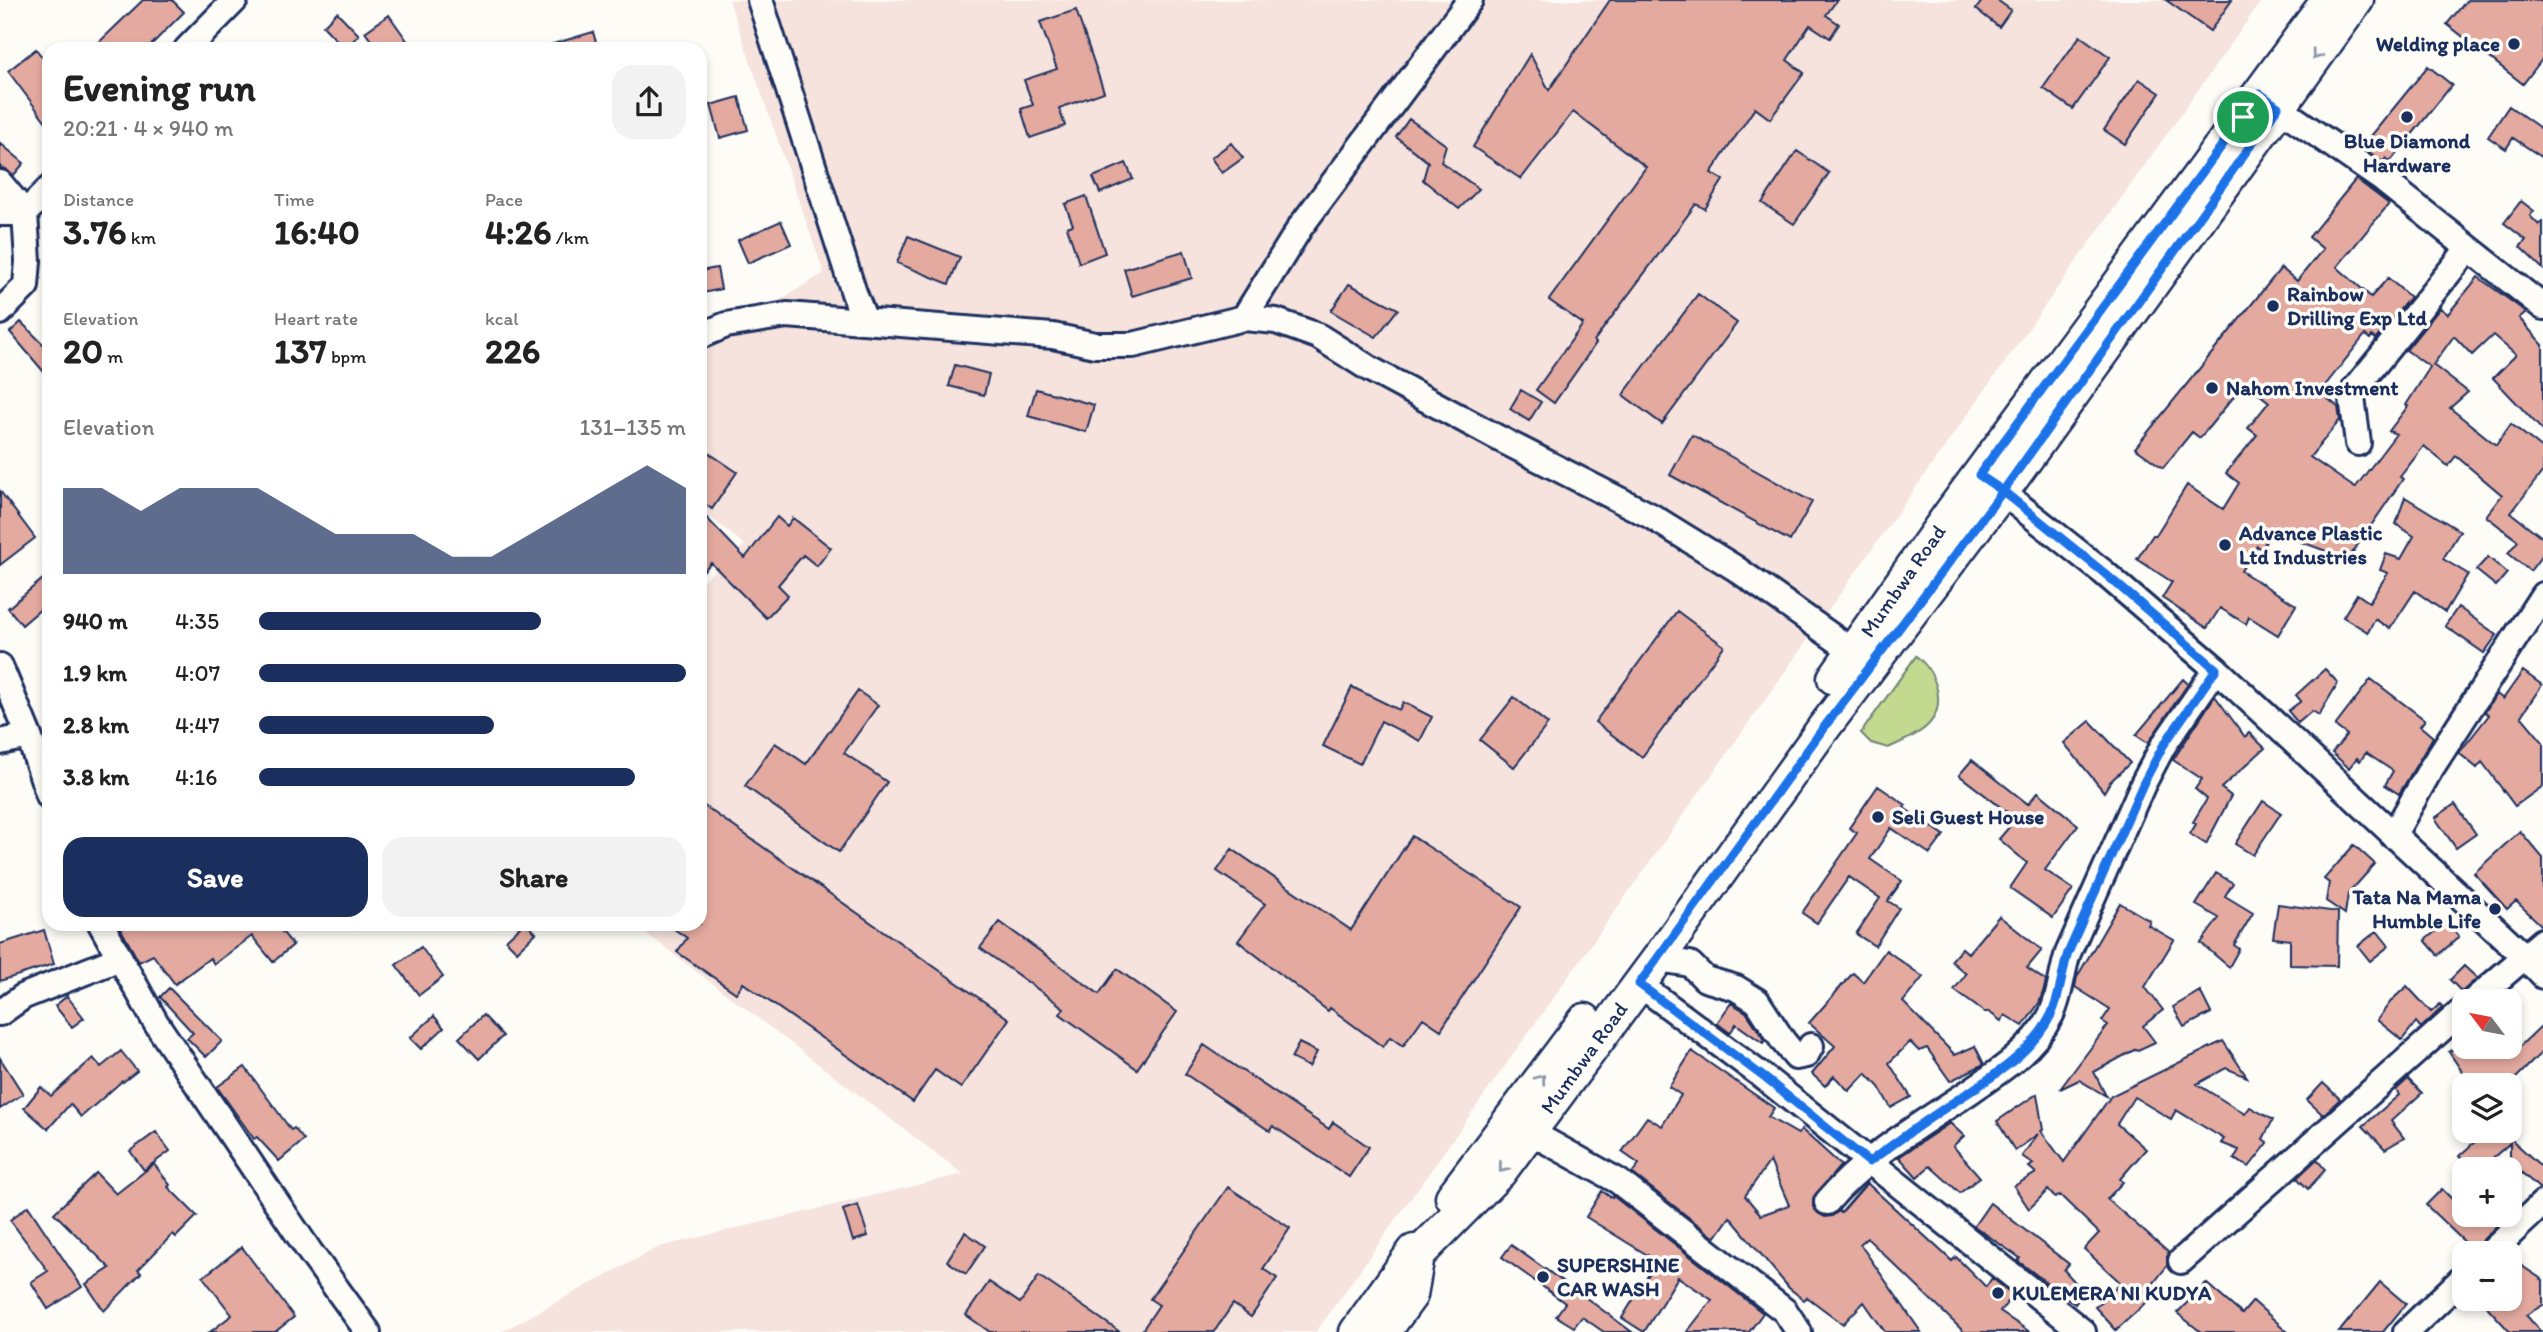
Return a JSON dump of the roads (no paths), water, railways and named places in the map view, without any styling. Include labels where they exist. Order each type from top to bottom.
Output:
[{"type":"main road","name":"Mumbwa Road","points":[[2269,101],[2328,0]]},
{"type":"main road","name":"Mumbwa Road","points":[[1384,1332],[1411,1295],[1419,1255],[1500,1172],[1530,1132],[1830,719],[1991,483],[2269,101],[2357,0]]},
{"type":"main road","name":"Mumbwa Road","points":[[1356,1332],[1453,1196],[1638,951],[1854,652],[1991,483]]},
{"type":"street","points":[[194,42],[235,0]]},
{"type":"street","points":[[760,0],[865,321]]},
{"type":"street","points":[[1244,318],[1301,226],[1470,0]]},
{"type":"street","points":[[2269,101],[2383,180],[2543,307]]},
{"type":"street","points":[[0,183],[25,213],[28,261],[26,286],[0,312]]},
{"type":"street","points":[[0,213],[25,213],[42,196]]},
{"type":"street","points":[[2358,443],[2351,397],[2355,389],[2468,249]]},
{"type":"street","points":[[707,333],[726,325],[787,315],[1053,336],[1095,345],[1133,345],[1244,318],[1276,321],[1318,336],[1370,369],[1630,505],[1735,568],[1854,652]]},
{"type":"street","points":[[1991,483],[2216,669],[2393,836],[2533,948],[2543,976]]},
{"type":"street","points":[[2393,836],[2423,782],[2543,595]]},
{"type":"street","points":[[0,666],[42,775]]},
{"type":"street","points":[[1827,1202],[1845,1181],[1991,1077],[2027,1048],[2041,1032],[2052,1014],[2060,992],[2068,953],[2143,784],[2163,746],[2216,669]]},
{"type":"street","points":[[0,742],[29,736]]},
{"type":"street","points":[[105,931],[156,1023],[310,1252],[368,1332]]},
{"type":"street","points":[[2487,989],[2533,948]]},
{"type":"street","points":[[0,1013],[24,996],[120,958]]},
{"type":"street","points":[[1658,959],[1690,964],[1705,979],[1736,988],[1757,1001],[1796,1057],[1807,1055],[1811,1046]]},
{"type":"street","points":[[1639,984],[1765,1078],[2083,1332]]},
{"type":"street","points":[[2181,1261],[2452,1020]]},
{"type":"street","points":[[1530,1132],[1618,1181],[1786,1311],[1799,1332]]},
{"type":"street","points":[[2503,1241],[2543,1203]]},
{"type":"street","points":[[2406,1332],[2452,1288]]},
{"type":"place","name":"Welding place","points":[[2514,44]]},
{"type":"place","name":"Blue Diamond Hardware","points":[[2407,117]]},
{"type":"place","name":"Rainbow Drilling Exp Ltd","points":[[2273,306]]},
{"type":"place","name":"Nahom Investment","points":[[2212,388]]},
{"type":"place","name":"Advance Plastic Ltd Industries","points":[[2225,545]]},
{"type":"place","name":"Seli Guest House","points":[[1878,817]]},
{"type":"place","name":"Tata Na Mama Humble Life","points":[[2495,909]]},
{"type":"place","name":"SUPERSHINE CAR WASH","points":[[1543,1277]]},
{"type":"place","name":"KULEMERA NI KUDYA","points":[[1998,1293]]}]
